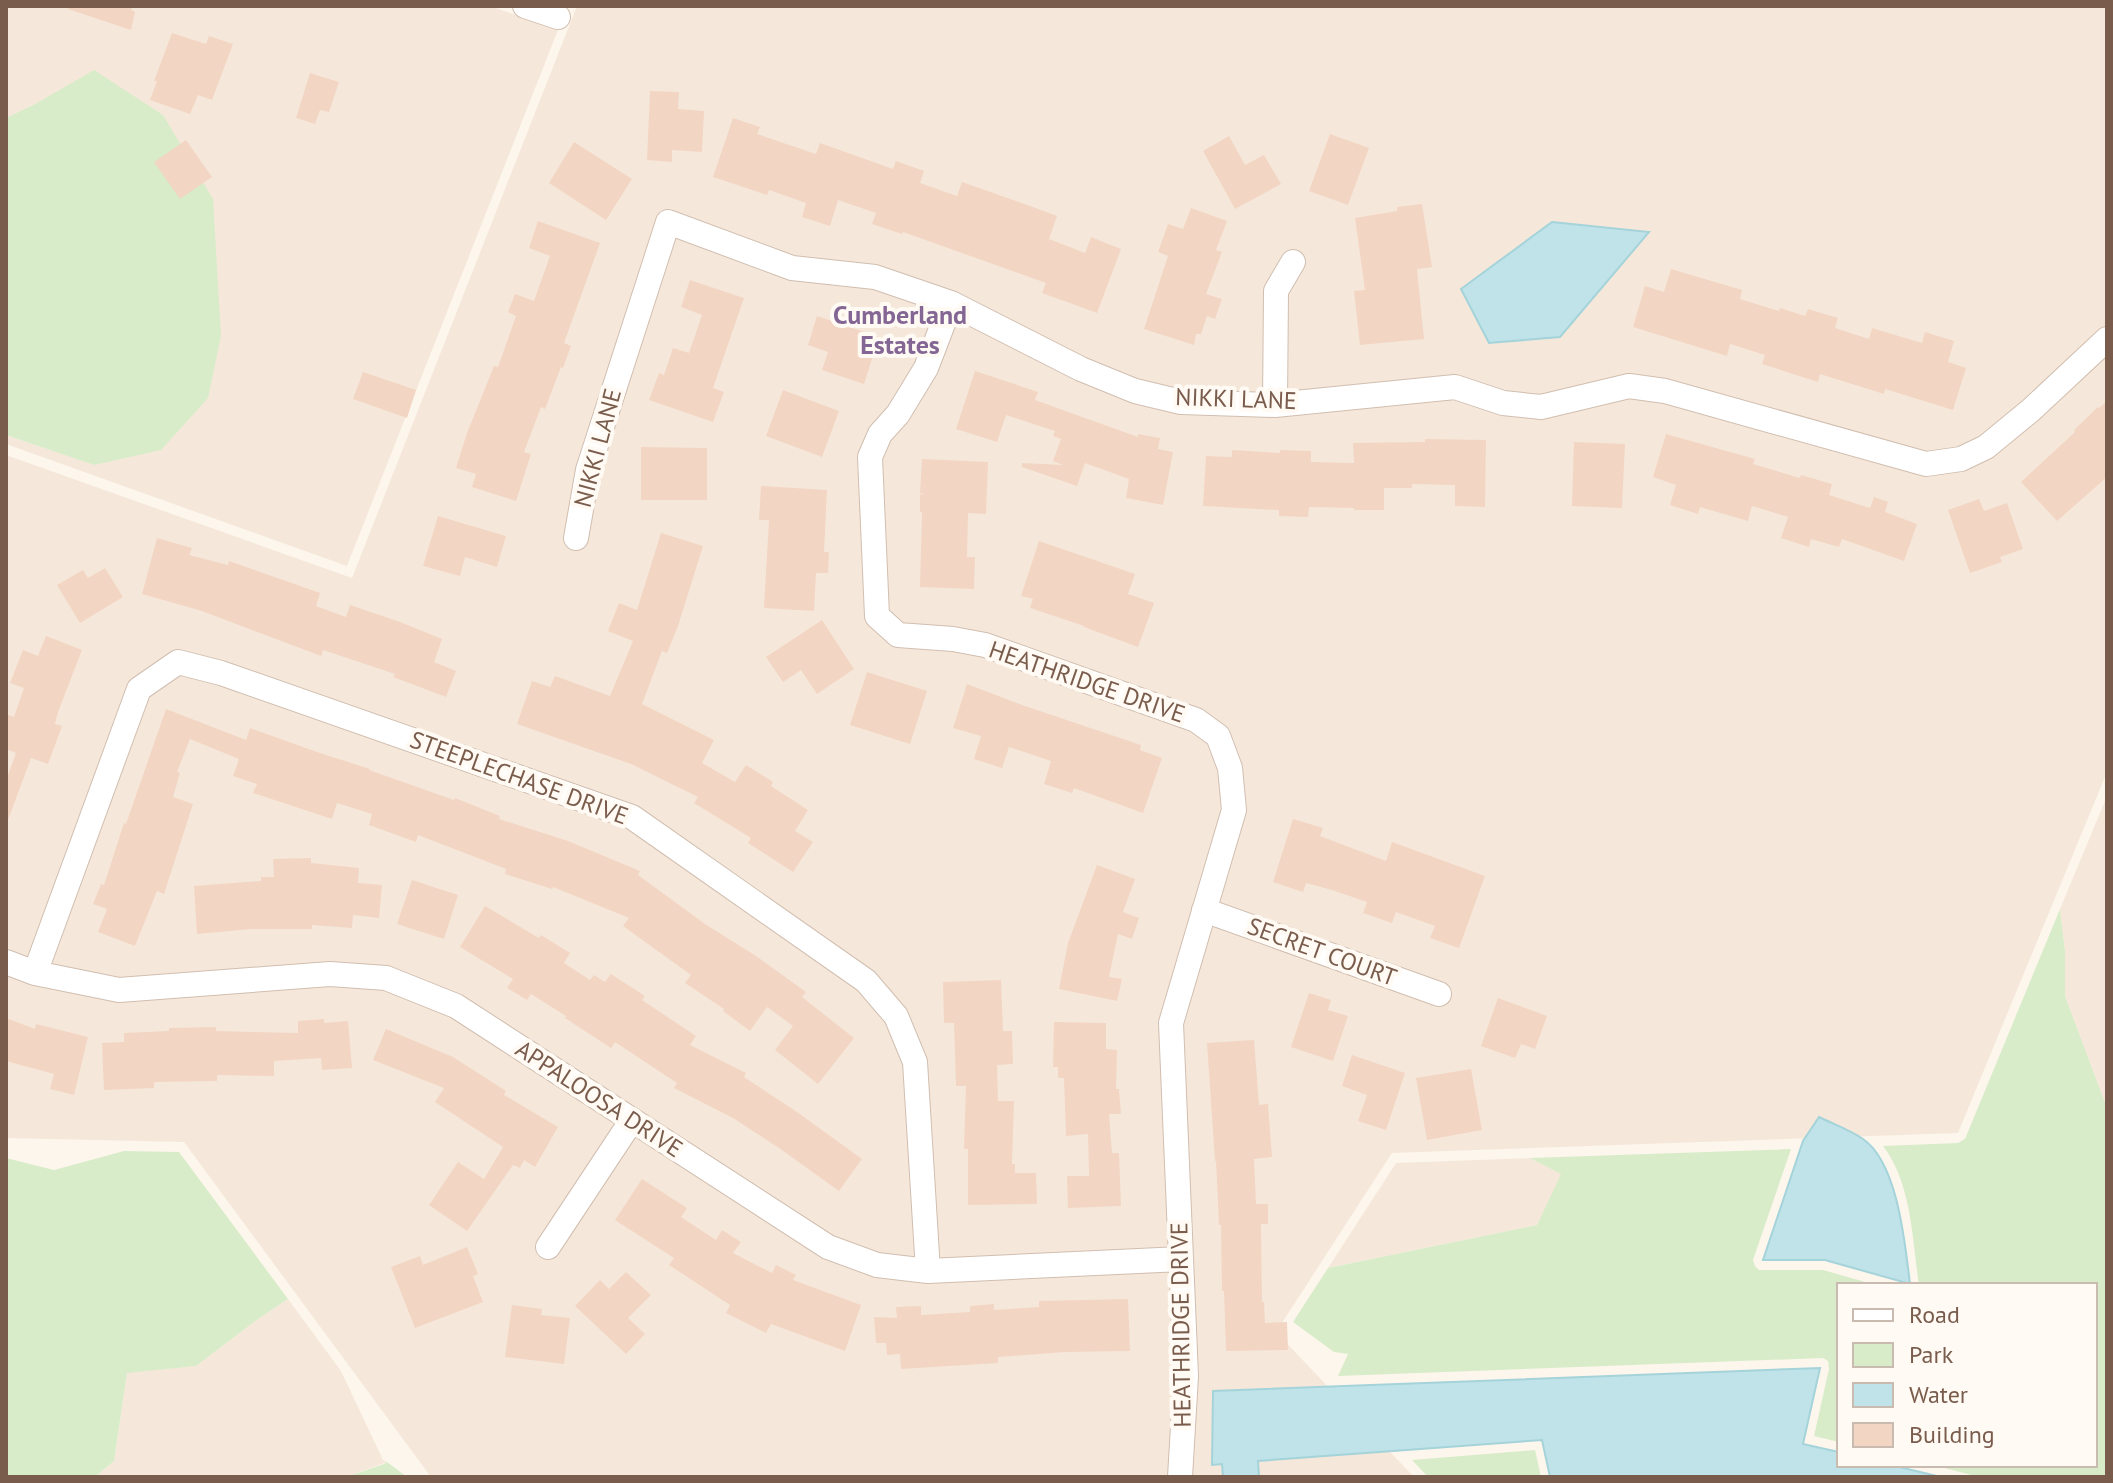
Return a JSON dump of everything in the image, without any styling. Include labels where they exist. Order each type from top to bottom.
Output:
[{"type":"street","points":[[525,6],[558,17]]},
{"type":"street","name":"NIKKI LANE","points":[[576,538],[588,470],[668,222],[792,268],[875,277],[951,303],[1081,369],[1135,391],[1181,402],[1275,405],[1455,387],[1503,403],[1541,407],[1629,386],[1665,391],[1926,464],[1961,459],[1986,447],[2107,339]]},
{"type":"street","points":[[1275,405],[1276,291],[1293,262]]},
{"type":"street","name":"HEATHRIDGE DRIVE","points":[[951,303],[926,368],[898,414],[880,434],[870,457],[877,616],[898,635],[985,645],[1196,720],[1218,736],[1230,768],[1234,810],[1171,1023],[1186,1376],[1180,1477]]},
{"type":"street","name":"STEEPLECHASE DRIVE","points":[[35,973],[139,689],[178,662],[221,673],[632,817],[866,981],[896,1016],[915,1062],[928,1271]]},
{"type":"street","name":"SECRET COURT","points":[[1204,910],[1439,994]]},
{"type":"street","name":"APPALOOSA DRIVE","points":[[6,962],[35,973],[119,990],[330,974],[386,978],[456,1006],[828,1247],[877,1265],[928,1271],[1181,1259]]},
{"type":"street","points":[[548,1247],[632,1120]]},
{"type":"shaded area","points":[[6,6],[490,6],[558,30],[347,566],[6,444],[6,435],[94,465],[37,103],[6,118]]},
{"type":"shaded area","points":[[577,6],[2107,6],[2107,772],[1958,1133],[1392,1153],[1276,1332],[1414,1477],[431,1477],[184,1142],[6,1138],[6,455],[352,578]]},
{"type":"shaded area","points":[[2107,796],[2107,1108],[2065,996],[2065,951],[2060,909]]},
{"type":"shaded area","points":[[1530,1158],[1562,1174],[1537,1225],[1328,1268],[1396,1163]]},
{"type":"shaded area","points":[[288,1299],[341,1371],[383,1460],[387,1462],[346,1477],[95,1477],[114,1461],[127,1372],[196,1366]]},
{"type":"green space","points":[[94,70],[163,115],[213,199],[221,336],[208,398],[161,450],[94,465],[6,435],[6,118]]},
{"type":"green space","points":[[2060,909],[2065,951],[2065,996],[2107,1108],[2107,1477],[1979,1477],[1941,1467],[2097,1467],[2097,1283],[1919,1283],[1905,1195],[1893,1161],[1883,1146],[1958,1143],[1965,1139]]},
{"type":"green space","points":[[1791,1149],[1753,1260],[1755,1266],[1759,1270],[1823,1270],[1869,1283],[1837,1283],[1837,1442],[1814,1436],[1829,1369],[1828,1361],[1823,1358],[1338,1376],[1348,1354],[1334,1352],[1293,1322],[1328,1268],[1537,1225],[1561,1174],[1530,1158]]},
{"type":"green space","points":[[124,1151],[179,1152],[288,1299],[196,1366],[127,1373],[114,1461],[95,1477],[7,1477],[6,1158],[54,1170]]},
{"type":"green space","points":[[1535,1450],[1541,1477],[1428,1477],[1412,1460]]},
{"type":"green space","points":[[387,1462],[407,1477],[346,1477],[384,1464]]},
{"type":"water","points":[[1552,222],[1649,232],[1560,337],[1489,343],[1461,289]]},
{"type":"water","points":[[1819,1117],[1863,1139],[1875,1150],[1892,1185],[1898,1206],[1910,1283],[1825,1260],[1763,1260],[1803,1141]]},
{"type":"water","points":[[1820,1368],[1803,1444],[1837,1452],[1837,1467],[1899,1467],[1941,1477],[1550,1477],[1542,1440],[1258,1461],[1259,1477],[1223,1477],[1222,1464],[1212,1465],[1213,1391]]},
{"type":"building","points":[[68,6],[133,6],[131,10],[135,12],[131,30],[68,9]]},
{"type":"building","points":[[172,33],[206,44],[209,36],[233,44],[212,100],[198,95],[190,114],[150,100]]},
{"type":"building","points":[[310,73],[339,82],[329,112],[320,110],[315,124],[296,118]]},
{"type":"building","points":[[650,91],[679,92],[678,109],[704,111],[702,152],[672,150],[672,162],[647,160]]},
{"type":"building","points":[[733,118],[760,127],[757,134],[816,154],[820,143],[893,169],[896,161],[924,171],[920,183],[957,196],[962,182],[1057,216],[1049,239],[1085,253],[1091,237],[1121,249],[1097,313],[1042,293],[1046,283],[872,224],[876,213],[838,200],[830,226],[802,217],[806,203],[769,190],[767,195],[713,177]]},
{"type":"building","points":[[1330,134],[1369,148],[1348,205],[1309,191]]},
{"type":"building","points":[[1229,136],[1245,165],[1264,155],[1281,184],[1235,209],[1203,151]]},
{"type":"building","points":[[186,140],[212,177],[180,199],[154,162]]},
{"type":"building","points":[[574,142],[632,179],[606,220],[549,183]]},
{"type":"building","points":[[1422,204],[1432,267],[1417,269],[1424,339],[1360,345],[1354,291],[1365,290],[1355,218]]},
{"type":"building","points":[[1191,208],[1227,221],[1216,250],[1222,252],[1206,294],[1222,299],[1215,319],[1207,316],[1201,334],[1196,334],[1194,345],[1144,329],[1168,256],[1158,252],[1168,224],[1183,229]]},
{"type":"building","points":[[538,221],[600,243],[564,343],[571,346],[563,368],[545,409],[541,407],[524,452],[531,454],[516,501],[472,487],[476,474],[456,468],[467,433],[494,366],[498,367],[516,316],[508,312],[515,294],[534,301],[550,256],[529,248]]},
{"type":"building","points":[[1671,269],[1742,290],[1740,299],[1779,311],[1780,308],[1805,316],[1808,309],[1838,318],[1835,328],[1869,339],[1872,328],[1922,343],[1925,332],[1954,341],[1948,362],[1966,368],[1953,410],[1885,389],[1884,394],[1820,374],[1818,382],[1762,364],[1765,355],[1730,344],[1727,356],[1633,327],[1645,286],[1664,292]]},
{"type":"building","points":[[690,280],[744,298],[713,388],[724,392],[713,422],[649,400],[659,373],[664,375],[673,348],[689,353],[702,315],[681,307]]},
{"type":"building","points":[[817,316],[879,337],[864,384],[822,370],[828,352],[808,345]]},
{"type":"building","points":[[975,371],[1038,392],[1035,400],[1138,437],[1138,434],[1160,438],[1158,449],[1173,452],[1163,505],[1126,498],[1129,479],[1085,463],[1077,486],[1022,467],[1022,463],[1063,465],[1053,461],[1061,439],[1053,436],[1055,431],[1006,415],[997,442],[956,429]]},
{"type":"building","points":[[363,372],[416,390],[407,418],[353,399]]},
{"type":"building","points":[[783,390],[839,411],[822,457],[766,436]]},
{"type":"building","points":[[2107,401],[2107,477],[2057,521],[2021,482]]},
{"type":"building","points":[[1666,434],[1755,459],[1753,464],[1832,484],[1829,495],[1870,508],[1874,497],[1888,502],[1885,512],[1917,524],[1904,561],[1842,539],[1839,547],[1811,539],[1809,547],[1781,538],[1788,517],[1752,506],[1748,521],[1700,507],[1698,514],[1670,505],[1676,485],[1653,477]]},
{"type":"building","points":[[1425,439],[1486,440],[1485,507],[1455,506],[1455,485],[1412,484],[1412,488],[1384,488],[1384,510],[1309,507],[1308,517],[1279,516],[1279,510],[1203,506],[1206,456],[1232,457],[1232,450],[1311,451],[1311,462],[1354,463],[1353,443],[1425,442]]},
{"type":"building","points":[[1574,442],[1625,444],[1622,508],[1572,506]]},
{"type":"building","points":[[641,447],[707,448],[707,500],[641,500]]},
{"type":"building","points":[[922,459],[988,462],[986,514],[968,513],[967,557],[975,557],[974,589],[920,587],[920,494],[926,495],[920,493]]},
{"type":"building","points":[[761,486],[827,490],[824,552],[829,552],[828,573],[816,573],[814,611],[764,608],[769,520],[759,520]]},
{"type":"building","points":[[1979,499],[1984,511],[2007,503],[2023,549],[2000,557],[2002,562],[1970,573],[1948,510]]},
{"type":"building","points":[[438,516],[506,536],[497,567],[465,557],[460,576],[423,566]]},
{"type":"building","points":[[661,533],[703,546],[678,626],[667,653],[662,651],[642,704],[714,740],[702,763],[735,782],[746,765],[808,810],[795,831],[813,842],[793,872],[748,843],[751,838],[694,803],[698,797],[631,764],[517,724],[532,681],[550,687],[555,676],[610,696],[633,641],[608,631],[619,603],[637,610]]},
{"type":"building","points":[[157,538],[192,548],[189,555],[228,565],[229,561],[320,593],[316,606],[346,617],[350,605],[442,639],[434,662],[456,671],[446,697],[393,677],[395,674],[323,650],[321,656],[202,611],[142,594]]},
{"type":"building","points":[[1039,541],[1135,574],[1128,594],[1154,603],[1138,647],[1030,608],[1033,599],[1021,596]]},
{"type":"building","points":[[105,568],[123,597],[80,623],[57,585],[83,570],[88,578]]},
{"type":"building","points":[[822,620],[854,669],[817,694],[801,670],[783,682],[766,657]]},
{"type":"building","points":[[46,636],[82,650],[58,712],[55,724],[62,726],[48,764],[31,758],[6,820],[6,781],[16,753],[6,749],[6,714],[14,717],[24,688],[10,683],[23,650],[38,656]]},
{"type":"building","points":[[867,672],[927,691],[910,744],[850,725]]},
{"type":"building","points":[[967,684],[1141,745],[1140,750],[1162,758],[1143,813],[1074,788],[1072,793],[1044,784],[1051,761],[1009,747],[1002,768],[974,759],[981,736],[953,728]]},
{"type":"building","points":[[166,709],[246,740],[250,728],[455,798],[500,816],[499,819],[568,841],[640,871],[638,875],[705,924],[806,992],[802,997],[854,1038],[818,1084],[775,1050],[793,1026],[767,1007],[750,1031],[685,983],[691,975],[623,926],[629,918],[553,887],[505,874],[506,869],[418,835],[416,842],[369,825],[372,814],[337,803],[332,819],[253,793],[257,784],[233,776],[239,759],[190,739],[177,772],[180,773],[173,797],[193,804],[164,894],[157,891],[135,946],[98,932],[107,909],[93,904],[101,884],[104,885]]},
{"type":"building","points":[[1293,819],[1323,828],[1320,836],[1386,861],[1392,842],[1485,876],[1459,948],[1430,938],[1435,926],[1396,912],[1392,923],[1363,913],[1367,902],[1306,883],[1303,892],[1273,882]]},
{"type":"building","points":[[311,858],[311,863],[359,868],[358,883],[382,885],[379,918],[353,915],[352,928],[312,925],[312,929],[251,929],[197,934],[194,886],[261,881],[261,877],[274,877],[273,859]]},
{"type":"building","points":[[1097,865],[1135,879],[1123,912],[1139,918],[1132,939],[1118,934],[1109,977],[1122,979],[1117,1001],[1059,989],[1068,943]]},
{"type":"building","points":[[412,880],[458,895],[444,939],[397,924]]},
{"type":"building","points":[[485,906],[570,953],[564,963],[590,980],[594,975],[605,982],[611,974],[645,996],[642,1000],[696,1036],[690,1045],[746,1073],[744,1077],[862,1159],[839,1191],[733,1118],[674,1088],[677,1083],[615,1042],[611,1048],[531,994],[527,1000],[507,988],[513,979],[460,947]]},
{"type":"building","points":[[1001,980],[1003,1031],[1012,1031],[1013,1064],[997,1065],[998,1101],[1014,1101],[1012,1164],[1015,1164],[1015,1173],[1036,1173],[1037,1204],[968,1205],[968,1149],[964,1149],[966,1086],[956,1086],[954,1023],[944,1023],[943,982]]},
{"type":"building","points":[[1309,993],[1331,1000],[1328,1010],[1348,1016],[1333,1061],[1291,1047]]},
{"type":"building","points":[[1498,998],[1547,1016],[1535,1049],[1521,1044],[1515,1058],[1481,1046]]},
{"type":"building","points":[[6,1018],[35,1029],[36,1024],[88,1037],[74,1095],[50,1089],[54,1074],[6,1061]]},
{"type":"building","points":[[324,1019],[324,1023],[348,1021],[352,1068],[322,1070],[321,1058],[274,1061],[274,1076],[217,1075],[217,1081],[154,1082],[154,1088],[104,1090],[102,1043],[124,1042],[124,1033],[216,1027],[216,1031],[298,1033],[298,1021]]},
{"type":"building","points":[[1054,1022],[1106,1023],[1106,1049],[1117,1050],[1116,1089],[1119,1089],[1121,1114],[1109,1114],[1112,1153],[1119,1153],[1121,1206],[1068,1208],[1067,1176],[1089,1176],[1088,1134],[1066,1136],[1064,1078],[1058,1078],[1058,1067],[1053,1067]]},
{"type":"building","points":[[386,1029],[453,1057],[506,1091],[504,1095],[558,1127],[535,1167],[524,1160],[520,1168],[513,1165],[467,1231],[429,1205],[458,1162],[484,1179],[503,1147],[435,1102],[444,1088],[373,1060]]},
{"type":"building","points":[[1254,1040],[1259,1105],[1268,1104],[1272,1157],[1254,1159],[1256,1204],[1268,1204],[1268,1224],[1261,1224],[1262,1302],[1265,1323],[1287,1322],[1288,1350],[1226,1351],[1221,1225],[1207,1043]]},
{"type":"building","points":[[1352,1055],[1405,1073],[1386,1130],[1358,1121],[1367,1095],[1342,1086]]},
{"type":"building","points":[[1471,1069],[1482,1130],[1427,1140],[1416,1078]]},
{"type":"building","points":[[642,1179],[687,1208],[681,1217],[716,1240],[722,1230],[741,1242],[733,1253],[772,1273],[776,1265],[796,1275],[793,1280],[861,1305],[845,1351],[771,1324],[766,1333],[726,1313],[730,1305],[669,1265],[674,1258],[615,1220]]},
{"type":"building","points":[[467,1247],[478,1274],[473,1276],[483,1302],[415,1328],[391,1267],[420,1256],[423,1265]]},
{"type":"building","points":[[626,1272],[651,1295],[628,1318],[645,1334],[626,1354],[575,1306],[600,1280],[609,1289]]},
{"type":"building","points":[[1128,1299],[1130,1351],[998,1357],[998,1363],[901,1369],[900,1354],[887,1355],[886,1343],[876,1343],[874,1317],[897,1318],[896,1307],[921,1306],[921,1315],[970,1312],[970,1306],[994,1304],[994,1310],[1039,1307],[1039,1301]]},
{"type":"building","points":[[512,1305],[542,1309],[541,1315],[570,1318],[564,1364],[505,1357]]},
{"type":"district","name":"Cumberland Estates","points":[[900,330]]}]
